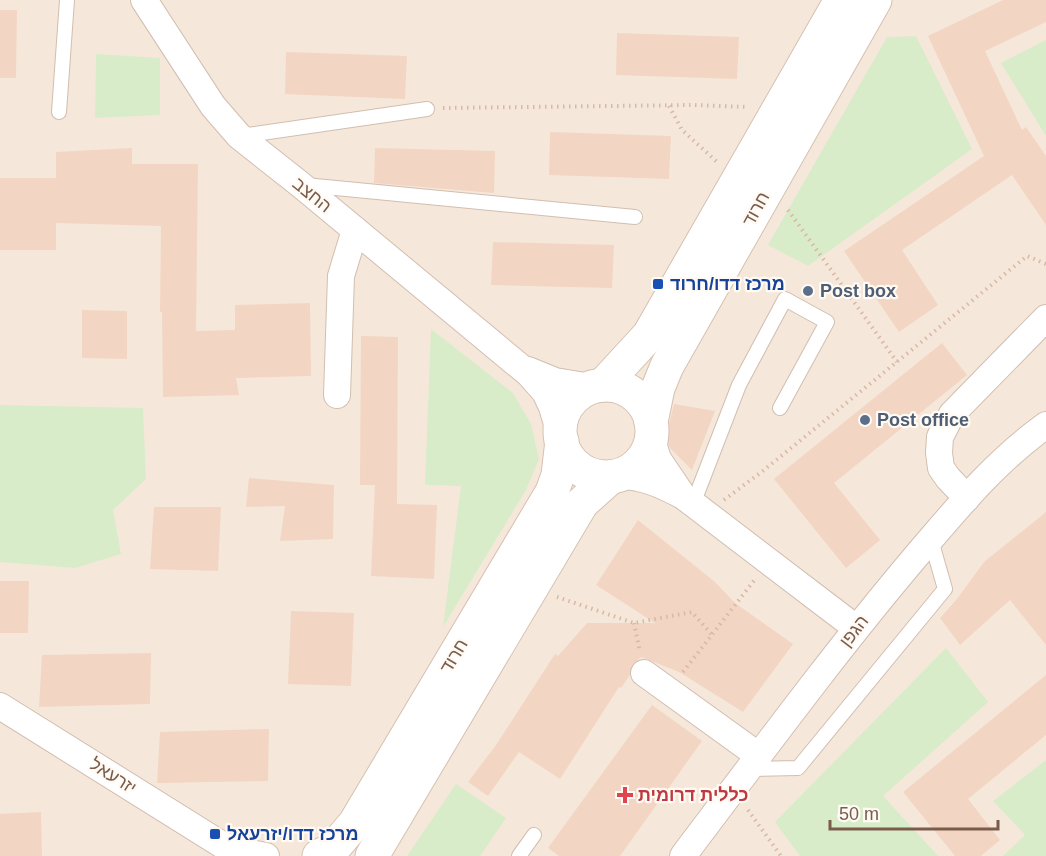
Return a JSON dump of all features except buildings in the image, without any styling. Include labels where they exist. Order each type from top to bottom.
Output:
[{"type":"street","name":"החצב","points":[[144,0],[213,106],[239,136],[529,374],[545,392],[561,438]]},
{"type":"street","name":"חרוד","points":[[651,430],[657,388],[754,181],[779,108],[841,0]]},
{"type":"street","name":"חרוד","points":[[597,386],[649,335],[875,0]]},
{"type":"street","points":[[337,395],[341,276],[355,230]]},
{"type":"street","points":[[967,498],[940,468],[940,437],[952,414],[1046,318]]},
{"type":"street","name":"החצב","points":[[513,360],[535,374],[570,385],[597,386]]},
{"type":"street","points":[[694,504],[661,465],[651,430],[649,413],[640,399],[622,387],[597,386],[576,395],[561,418],[561,438],[564,450],[574,465],[587,474],[603,477],[634,476],[651,480],[694,504],[856,627]]},
{"type":"street","name":"הגפן","points":[[683,856],[856,627],[983,478],[1015,449],[1046,426]]},
{"type":"street","points":[[615,476],[633,468],[643,459],[650,445],[651,430]]},
{"type":"street","name":"חרוד","points":[[319,856],[332,850],[355,823],[552,492],[558,475],[561,438]]},
{"type":"street","name":"חרוד","points":[[372,856],[582,503],[615,476]]},
{"type":"street","points":[[644,673],[668,690],[754,762]]},
{"type":"street","name":"יזרעאל","points":[[0,705],[233,851],[266,856]]},
{"type":"street","points":[[390,856],[398,811]]},
{"type":"lane","points":[[59,112],[67,0]]},
{"type":"lane","points":[[239,136],[427,108]]},
{"type":"lane","points":[[301,185],[635,217]]},
{"type":"lane","points":[[694,504],[739,386],[784,299],[827,321],[780,408]]},
{"type":"lane","points":[[754,762],[798,768],[945,589],[931,540]]},
{"type":"lane","points":[[519,856],[534,835]]},
{"type":"path","points":[[669,106],[682,130],[719,164],[754,181],[897,362]]},
{"type":"path","points":[[427,108],[669,106],[779,108]]},
{"type":"path","points":[[694,504],[764,470],[1027,256],[1046,264]]},
{"type":"path","points":[[668,690],[769,561]]},
{"type":"path","points":[[534,585],[557,597],[634,623],[692,612],[712,634]]},
{"type":"path","points":[[733,790],[781,856]]},
{"type":"shaded area","points":[[0,0],[1046,0],[1046,856],[0,856]]},
{"type":"green space","points":[[916,36],[972,149],[808,266],[768,245],[887,37]]},
{"type":"green space","points":[[1046,40],[1046,136],[1001,63]]},
{"type":"green space","points":[[96,54],[160,58],[160,115],[95,118]]},
{"type":"green space","points":[[431,329],[513,393],[531,424],[539,459],[526,490],[443,627],[461,486],[425,485]]},
{"type":"green space","points":[[0,405],[143,408],[146,479],[113,510],[121,554],[75,568],[0,562]]},
{"type":"green space","points":[[946,648],[988,702],[883,796],[938,856],[800,856],[775,822]]},
{"type":"green space","points":[[1046,760],[1046,856],[1003,856],[1025,835],[993,801]]},
{"type":"green space","points":[[456,784],[506,818],[480,856],[407,856]]},
{"type":"place","name":"מרכז דדו/חרוד","points":[[658,284]]},
{"type":"place","name":"Post box","points":[[808,291]]},
{"type":"place","name":"Post office","points":[[865,420]]},
{"type":"place","name":"כללית דרומית","points":[[625,795]]},
{"type":"place","name":"מרכז דדו/יזרעאל","points":[[215,834]]}]
